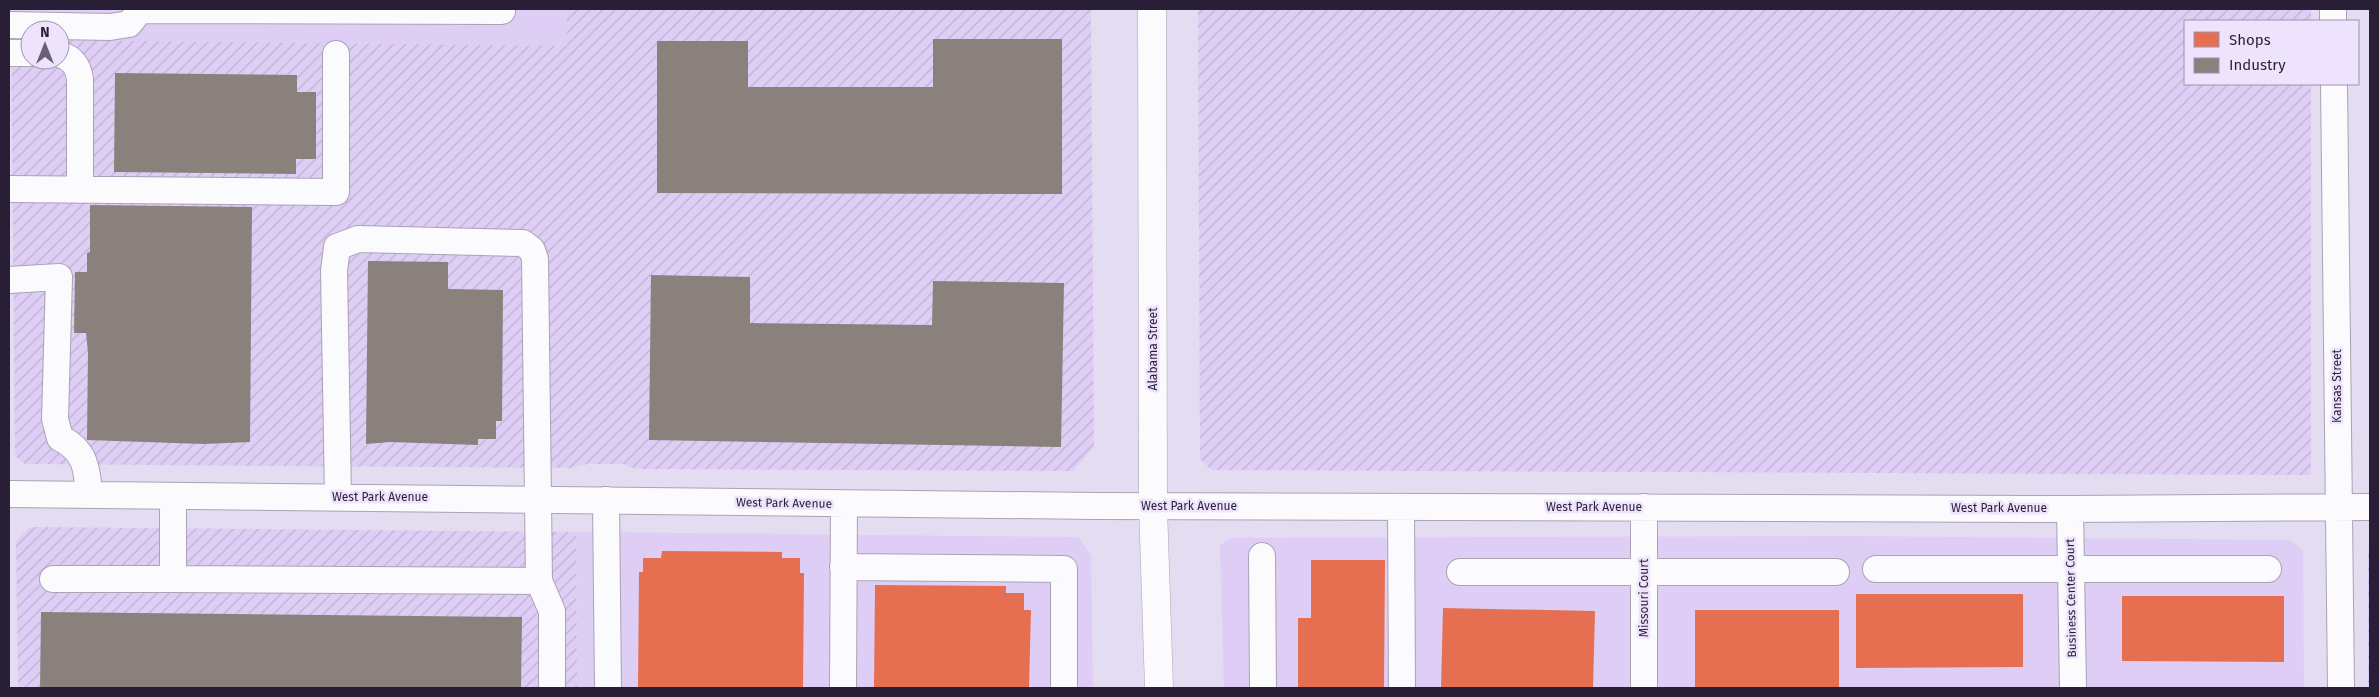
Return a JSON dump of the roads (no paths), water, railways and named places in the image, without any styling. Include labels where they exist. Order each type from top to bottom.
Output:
[{"type":"main road","name":"Alabama Street","points":[[1152,9],[1153,506],[1159,688]]},
{"type":"street","points":[[70,23],[119,26],[129,24],[141,9],[502,11]]},
{"type":"street","points":[[9,189],[336,192],[336,54]]},
{"type":"street","points":[[70,58],[78,69],[79,74],[80,190]]},
{"type":"street","name":"Kansas Street","points":[[2334,85],[2341,688]]},
{"type":"street","points":[[338,497],[334,271],[337,247],[358,239],[523,243],[532,250],[535,259],[538,580],[552,611],[552,688]]},
{"type":"street","points":[[9,280],[59,277],[55,419],[60,438],[72,443],[87,466],[89,495]]},
{"type":"street","name":"West Park Avenue","points":[[9,494],[1153,506],[2070,509],[2370,507]]},
{"type":"street","points":[[173,496],[173,579]]},
{"type":"street","points":[[606,500],[608,688]]},
{"type":"street","points":[[843,688],[844,504]]},
{"type":"street","points":[[1401,507],[1402,688]]},
{"type":"street","name":"Missouri Court","points":[[1644,507],[1644,688]]},
{"type":"street","name":"Business Center Court","points":[[2070,509],[2072,688]]},
{"type":"street","points":[[1262,556],[1263,688]]},
{"type":"street","points":[[843,567],[1064,570],[1064,688]]},
{"type":"street","points":[[1876,568],[2268,570]]},
{"type":"street","points":[[1460,572],[1836,572]]},
{"type":"street","points":[[53,579],[538,580]]}]
